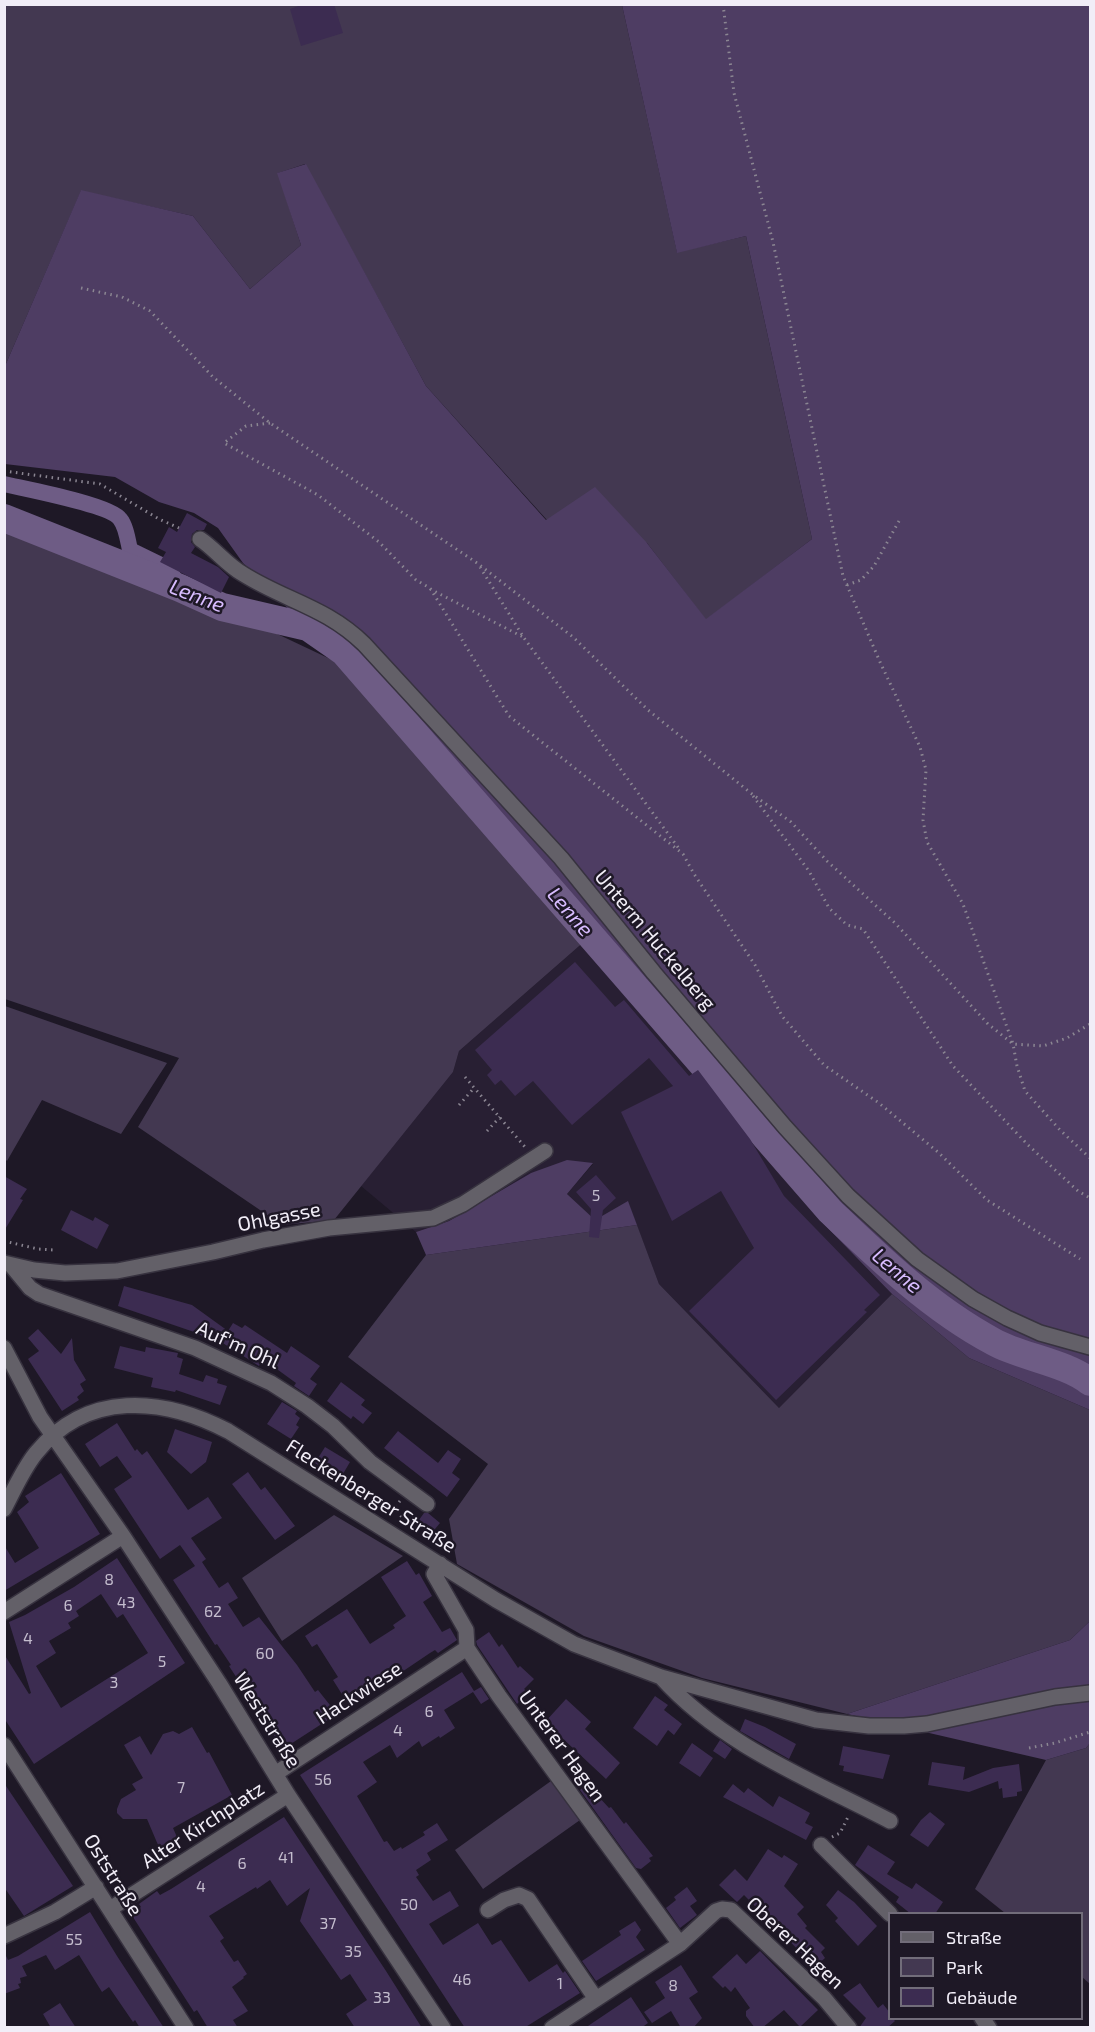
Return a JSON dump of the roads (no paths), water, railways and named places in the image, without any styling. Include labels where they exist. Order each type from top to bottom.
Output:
[{"type":"street","name":"Unterm Huckelberg","points":[[200,539],[244,575],[324,613],[342,624],[364,644],[561,858],[654,973],[785,1127],[848,1196],[881,1228],[917,1259],[973,1299],[1040,1333],[1090,1347]]},
{"type":"street","name":"Ohlgasse","points":[[8,1264],[65,1274],[117,1271],[312,1231],[433,1218],[463,1204],[539,1155]]},
{"type":"street","name":"Auf'm Ohl","points":[[8,1264],[39,1294],[195,1348],[279,1387],[333,1426],[370,1462],[427,1504]]},
{"type":"street","name":"Weststraße","points":[[4,1348],[35,1410],[123,1536],[214,1675],[288,1795],[443,2028]]},
{"type":"street","name":"Fleckenberger Straße","points":[[53,1435],[79,1418],[103,1410],[148,1405],[196,1416],[228,1431],[496,1600],[574,1644],[661,1677],[816,1720],[868,1726],[927,1724],[1054,1697],[1090,1693]]},
{"type":"street","points":[[4,1509],[29,1463],[53,1435]]},
{"type":"street","points":[[4,1612],[123,1536]]},
{"type":"street","name":"Unterer Hagen","points":[[440,1564],[434,1574],[466,1630],[467,1648],[499,1696],[680,1944]]},
{"type":"street","name":"Hackwiese","points":[[275,1774],[467,1648]]},
{"type":"street","name":"Fleckenberger Straße","points":[[661,1677],[686,1703],[737,1742],[783,1769],[890,1821]]},
{"type":"street","name":"Oststraße","points":[[4,1745],[186,2028]]},
{"type":"street","name":"Alter Kirchplatz","points":[[110,1909],[288,1795]]},
{"type":"street","points":[[820,1845],[888,1912]]},
{"type":"street","points":[[4,1936],[55,1912],[96,1887]]},
{"type":"street","points":[[488,1910],[504,1900],[519,1895],[528,1899],[596,1999]]},
{"type":"street","name":"Oberer Hagen","points":[[552,2028],[680,1944],[716,1911],[722,1909],[731,1910],[824,1998],[849,2028]]},
{"type":"waterway","points":[[4,484],[85,503],[113,514],[124,526],[130,550],[169,569],[180,588]]},
{"type":"waterway","name":"Lenne","points":[[4,518],[222,607],[308,627],[344,652],[830,1211],[928,1299],[971,1329],[1005,1347],[1057,1365],[1090,1382]]}]
